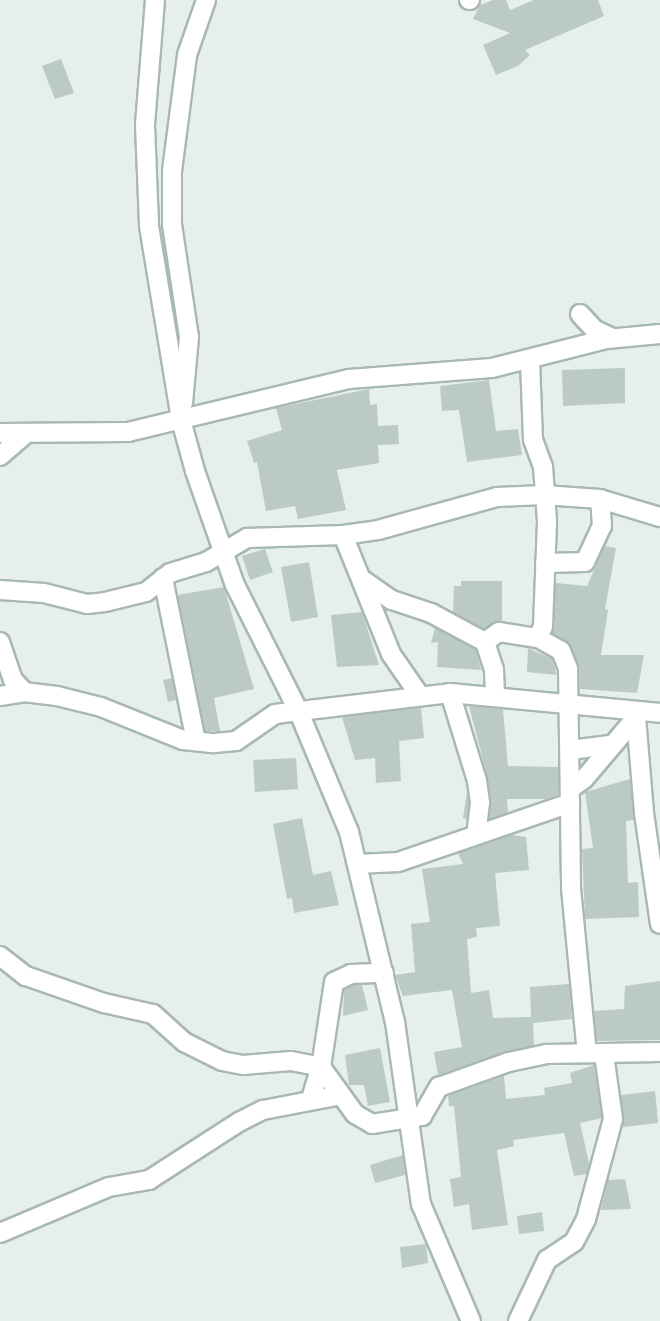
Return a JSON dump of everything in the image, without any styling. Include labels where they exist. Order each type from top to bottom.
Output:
[{"type":"street","points":[[155,0],[145,125],[149,226],[181,420],[195,471],[225,551],[235,585],[298,710],[349,832],[384,973],[421,1204],[471,1321]]},
{"type":"street","points":[[181,420],[189,337],[172,225],[172,171],[187,55],[206,0]]},
{"type":"street","points":[[580,314],[595,330],[613,338]]},
{"type":"street","points":[[0,433],[129,432],[349,379],[464,372],[530,361],[613,338],[660,333]]},
{"type":"street","points":[[530,361],[533,439],[543,467],[547,521],[543,626],[538,638]]},
{"type":"street","points":[[0,456],[26,434]]},
{"type":"street","points":[[0,590],[44,593],[87,604],[146,592],[163,578],[225,551],[247,538],[343,535],[417,522],[497,497],[544,495],[600,499],[660,517]]},
{"type":"street","points":[[545,563],[585,562],[602,526],[600,499]]},
{"type":"street","points":[[343,535],[396,664],[420,696]]},
{"type":"street","points":[[163,578],[196,741]]},
{"type":"street","points":[[363,580],[392,600],[431,613],[485,642],[494,669],[495,697]]},
{"type":"street","points":[[485,642],[499,632],[538,638],[561,651],[566,659],[573,921],[595,1053],[613,1119],[586,1219],[574,1242],[547,1260],[518,1321]]},
{"type":"street","points":[[0,642],[13,680],[24,692]]},
{"type":"street","points":[[0,696],[24,692],[101,707],[157,732],[196,741],[236,741],[275,714],[298,710],[353,707],[450,693],[646,713]]},
{"type":"street","points":[[450,693],[477,781],[480,803],[476,834]]},
{"type":"street","points":[[358,864],[398,862],[476,834],[570,796],[610,745],[646,713]]},
{"type":"street","points":[[646,713],[644,813],[660,924]]},
{"type":"street","points":[[570,750],[610,745]]},
{"type":"street","points":[[0,956],[26,976],[104,1003],[153,1014],[184,1042],[222,1060],[243,1065],[291,1061],[321,1067],[363,1121],[385,1124],[422,1116],[440,1087],[462,1076],[547,1054],[660,1052]]},
{"type":"street","points":[[311,1099],[321,1067],[336,978],[384,973]]},
{"type":"street","points":[[0,1233],[100,1190],[149,1180],[238,1122],[263,1110],[341,1095]]},
{"type":"building","points":[[493,0],[506,0],[510,10],[534,0],[598,0],[604,16],[525,50],[530,55],[518,66],[496,75],[483,45],[510,33],[473,19],[480,5]]},
{"type":"building","points":[[61,59],[74,93],[55,99],[42,66]]},
{"type":"building","points":[[625,368],[625,403],[563,406],[562,370]]},
{"type":"building","points":[[489,380],[496,431],[518,429],[522,455],[467,462],[459,410],[442,411],[440,386]]},
{"type":"building","points":[[369,389],[370,405],[377,404],[378,426],[398,425],[399,444],[378,445],[379,463],[337,470],[346,510],[298,519],[295,506],[266,511],[257,462],[254,463],[247,441],[282,430],[276,408]]},
{"type":"building","points":[[605,546],[616,548],[605,609],[608,610],[601,655],[644,655],[637,693],[580,689],[579,667],[571,647],[552,633],[556,583],[587,586]]},
{"type":"building","points":[[265,549],[273,572],[250,580],[242,556]]},
{"type":"building","points":[[309,562],[318,617],[291,622],[281,567]]},
{"type":"building","points":[[461,581],[502,581],[502,621],[484,629],[453,612],[454,586],[461,586]]},
{"type":"building","points":[[224,587],[254,689],[214,698],[220,731],[205,731],[178,595]]},
{"type":"building","points":[[362,612],[379,665],[337,667],[331,615]]},
{"type":"building","points":[[435,628],[476,650],[481,670],[437,667],[438,642],[431,643]]},
{"type":"building","points":[[528,648],[552,659],[557,675],[527,672]]},
{"type":"building","points":[[172,678],[176,700],[168,702],[163,680]]},
{"type":"building","points":[[469,706],[503,709],[508,766],[558,767],[558,795],[546,799],[507,799],[508,812],[489,819],[488,779]]},
{"type":"building","points":[[421,708],[424,738],[399,741],[401,781],[376,783],[375,758],[355,760],[342,717]]},
{"type":"building","points":[[296,758],[298,789],[255,792],[253,760]]},
{"type":"building","points":[[630,779],[634,820],[626,821],[628,883],[638,882],[639,917],[585,919],[582,849],[593,848],[585,792]]},
{"type":"building","points":[[467,792],[469,803],[467,819],[463,818]]},
{"type":"building","points":[[302,818],[313,875],[331,871],[339,905],[294,913],[292,898],[287,899],[273,824]]},
{"type":"building","points":[[511,835],[526,837],[529,870],[495,873],[500,926],[476,928],[477,937],[467,939],[471,993],[489,990],[493,1018],[531,1017],[530,987],[569,984],[572,1019],[533,1023],[534,1045],[438,1075],[434,1052],[462,1047],[452,990],[403,996],[395,975],[415,972],[411,924],[430,922],[422,869],[463,864],[458,853]]},
{"type":"building","points":[[660,981],[660,1040],[597,1041],[594,1011],[624,1009],[625,986]]},
{"type":"building","points":[[354,985],[362,985],[368,1010],[343,1016],[344,990]]},
{"type":"building","points":[[380,1048],[390,1102],[368,1106],[364,1085],[349,1085],[345,1055]]},
{"type":"building","points":[[594,1065],[602,1118],[580,1123],[589,1163],[587,1174],[574,1176],[564,1133],[513,1140],[514,1146],[497,1150],[508,1225],[472,1230],[469,1204],[454,1207],[450,1179],[461,1177],[454,1106],[449,1106],[448,1096],[504,1076],[506,1099],[545,1095],[544,1088],[572,1083],[570,1073]]},
{"type":"building","points":[[655,1091],[658,1123],[623,1127],[621,1095]]},
{"type":"building","points":[[403,1155],[405,1175],[375,1183],[370,1165]]},
{"type":"building","points":[[625,1179],[631,1209],[601,1210],[608,1180]]},
{"type":"building","points":[[542,1212],[544,1231],[519,1234],[517,1216]]},
{"type":"building","points":[[426,1244],[428,1263],[402,1268],[400,1247]]}]
